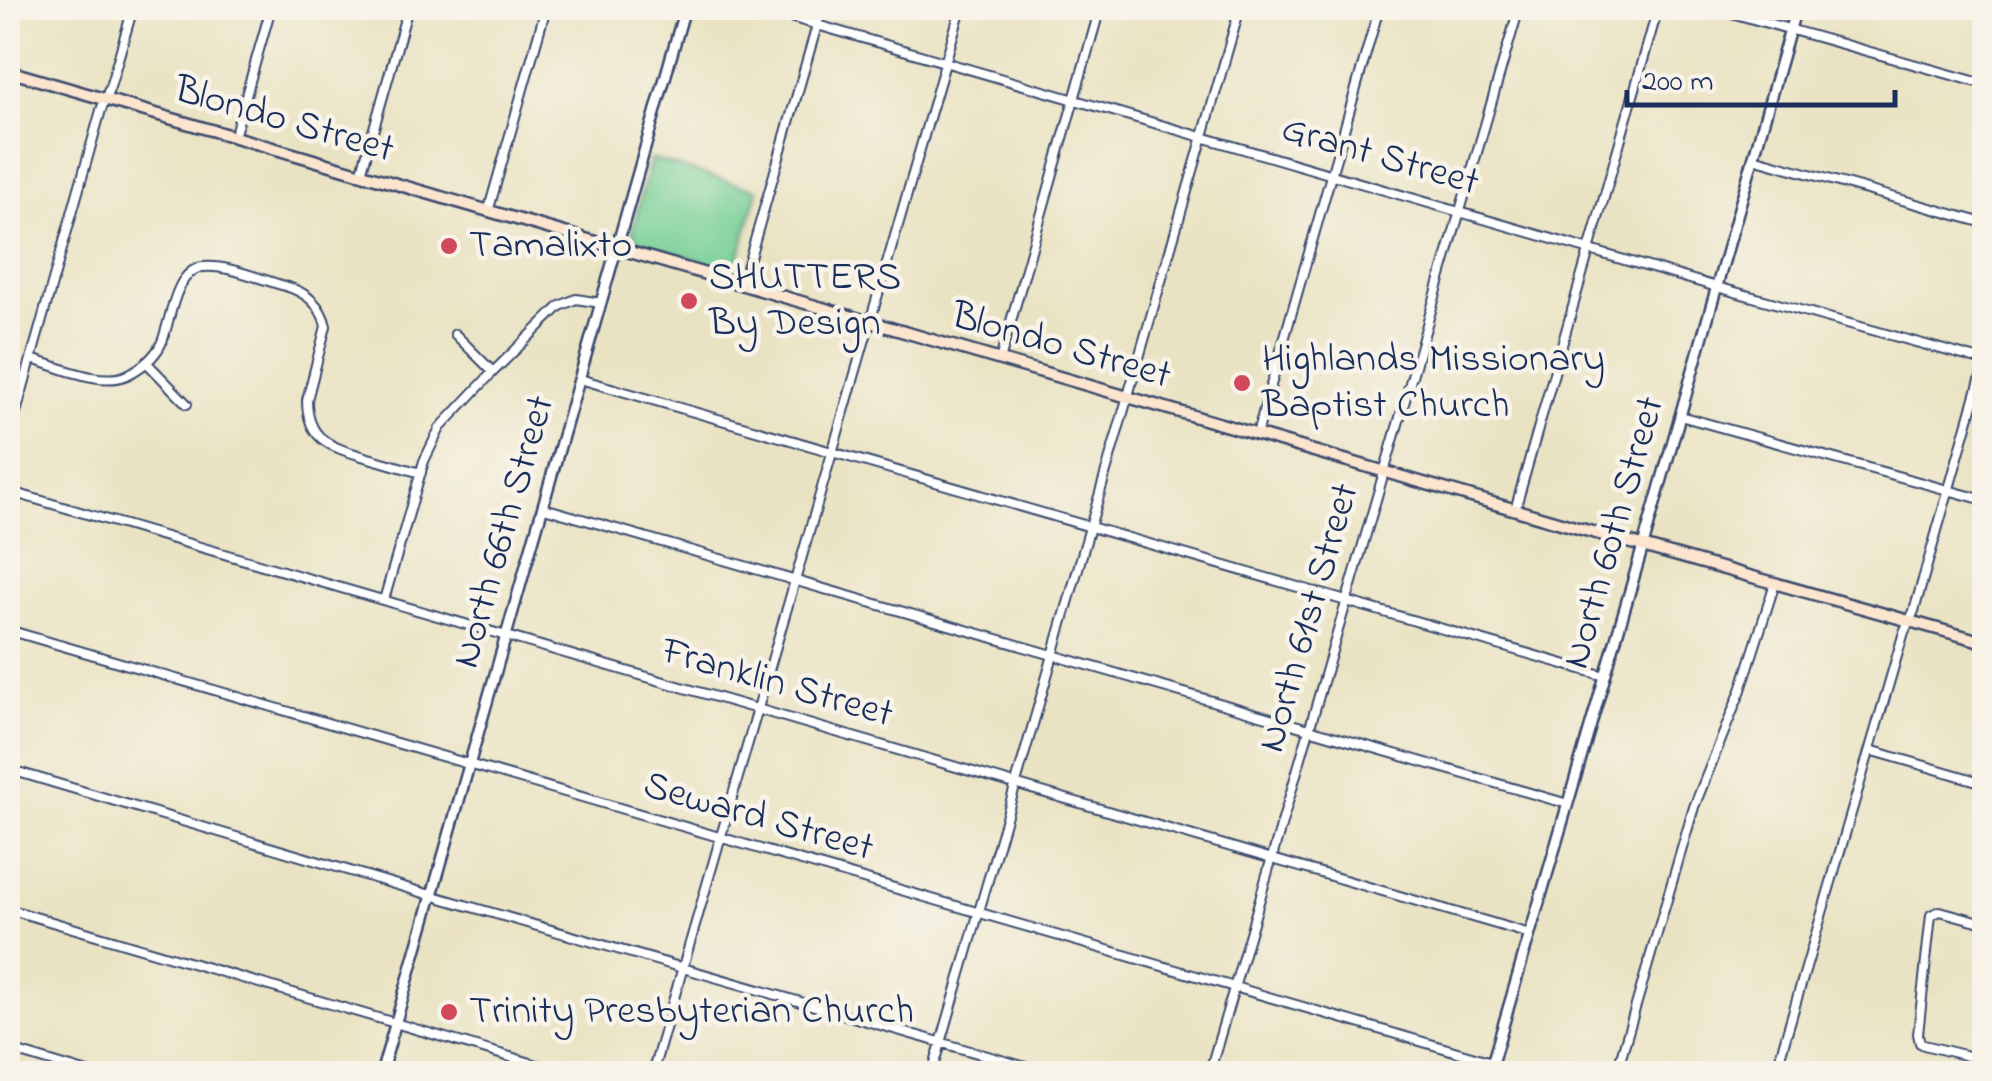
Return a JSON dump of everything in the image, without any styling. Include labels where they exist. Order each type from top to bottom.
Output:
[{"type":"main road","name":"Blondo Street","points":[[8,71],[1515,510],[1984,642]]},
{"type":"street","points":[[8,441],[133,8]]},
{"type":"street","points":[[234,137],[271,8]]},
{"type":"street","points":[[360,174],[408,8]]},
{"type":"street","points":[[488,212],[546,8]]},
{"type":"street","name":"North 66th Street","points":[[381,1074],[685,8]]},
{"type":"street","name":"Grant Street","points":[[759,8],[1984,363]]},
{"type":"street","points":[[742,285],[822,8]]},
{"type":"street","points":[[652,1074],[961,8]]},
{"type":"street","points":[[1000,360],[1100,8]]},
{"type":"street","points":[[932,1074],[1240,8]]},
{"type":"street","points":[[1256,434],[1380,8]]},
{"type":"street","name":"North 61st Street","points":[[1209,1074],[1519,8]]},
{"type":"street","points":[[1515,510],[1658,8]]},
{"type":"street","points":[[1714,8],[1984,84]]},
{"type":"street","name":"North 60th Street","points":[[1489,1074],[1796,8]]},
{"type":"street","points":[[1754,158],[1984,223]]},
{"type":"street","points":[[31,359],[100,379],[124,377],[147,363],[163,340],[181,284],[196,269],[222,268],[295,289],[315,302],[326,326],[307,400],[312,428],[337,448],[420,474]]},
{"type":"street","points":[[384,600],[420,474],[440,428],[560,306],[576,299],[601,304]]},
{"type":"street","points":[[455,334],[493,372]]},
{"type":"street","points":[[147,363],[187,404]]},
{"type":"street","points":[[1775,1074],[1984,363]]},
{"type":"street","points":[[580,379],[1605,676]]},
{"type":"street","points":[[1680,416],[1984,500]]},
{"type":"street","name":"Franklin Street","points":[[8,491],[1530,934]]},
{"type":"street","points":[[544,508],[1568,804]]},
{"type":"street","points":[[1616,1074],[1694,806],[1741,690],[1775,584]]},
{"type":"street","name":"Seward Street","points":[[8,630],[1492,1062]]},
{"type":"street","points":[[1870,750],[1984,783]]},
{"type":"street","points":[[8,769],[1050,1074]]},
{"type":"street","points":[[8,909],[568,1074]]},
{"type":"street","points":[[1984,922],[1933,912],[1918,1034],[1920,1043],[1984,1060]]},
{"type":"street","points":[[8,1049],[91,1074]]},
{"type":"green space","points":[[651,159],[758,190],[736,268],[728,269],[638,242],[632,230]]},
{"type":"place","name":"Tamalixto","points":[[449,246]]},
{"type":"place","name":"SHUTTERS By Design","points":[[689,301]]},
{"type":"place","name":"Highlands Missionary Baptist Church","points":[[1242,383]]},
{"type":"place","name":"Trinity Presbyterian Church","points":[[449,1012]]}]
